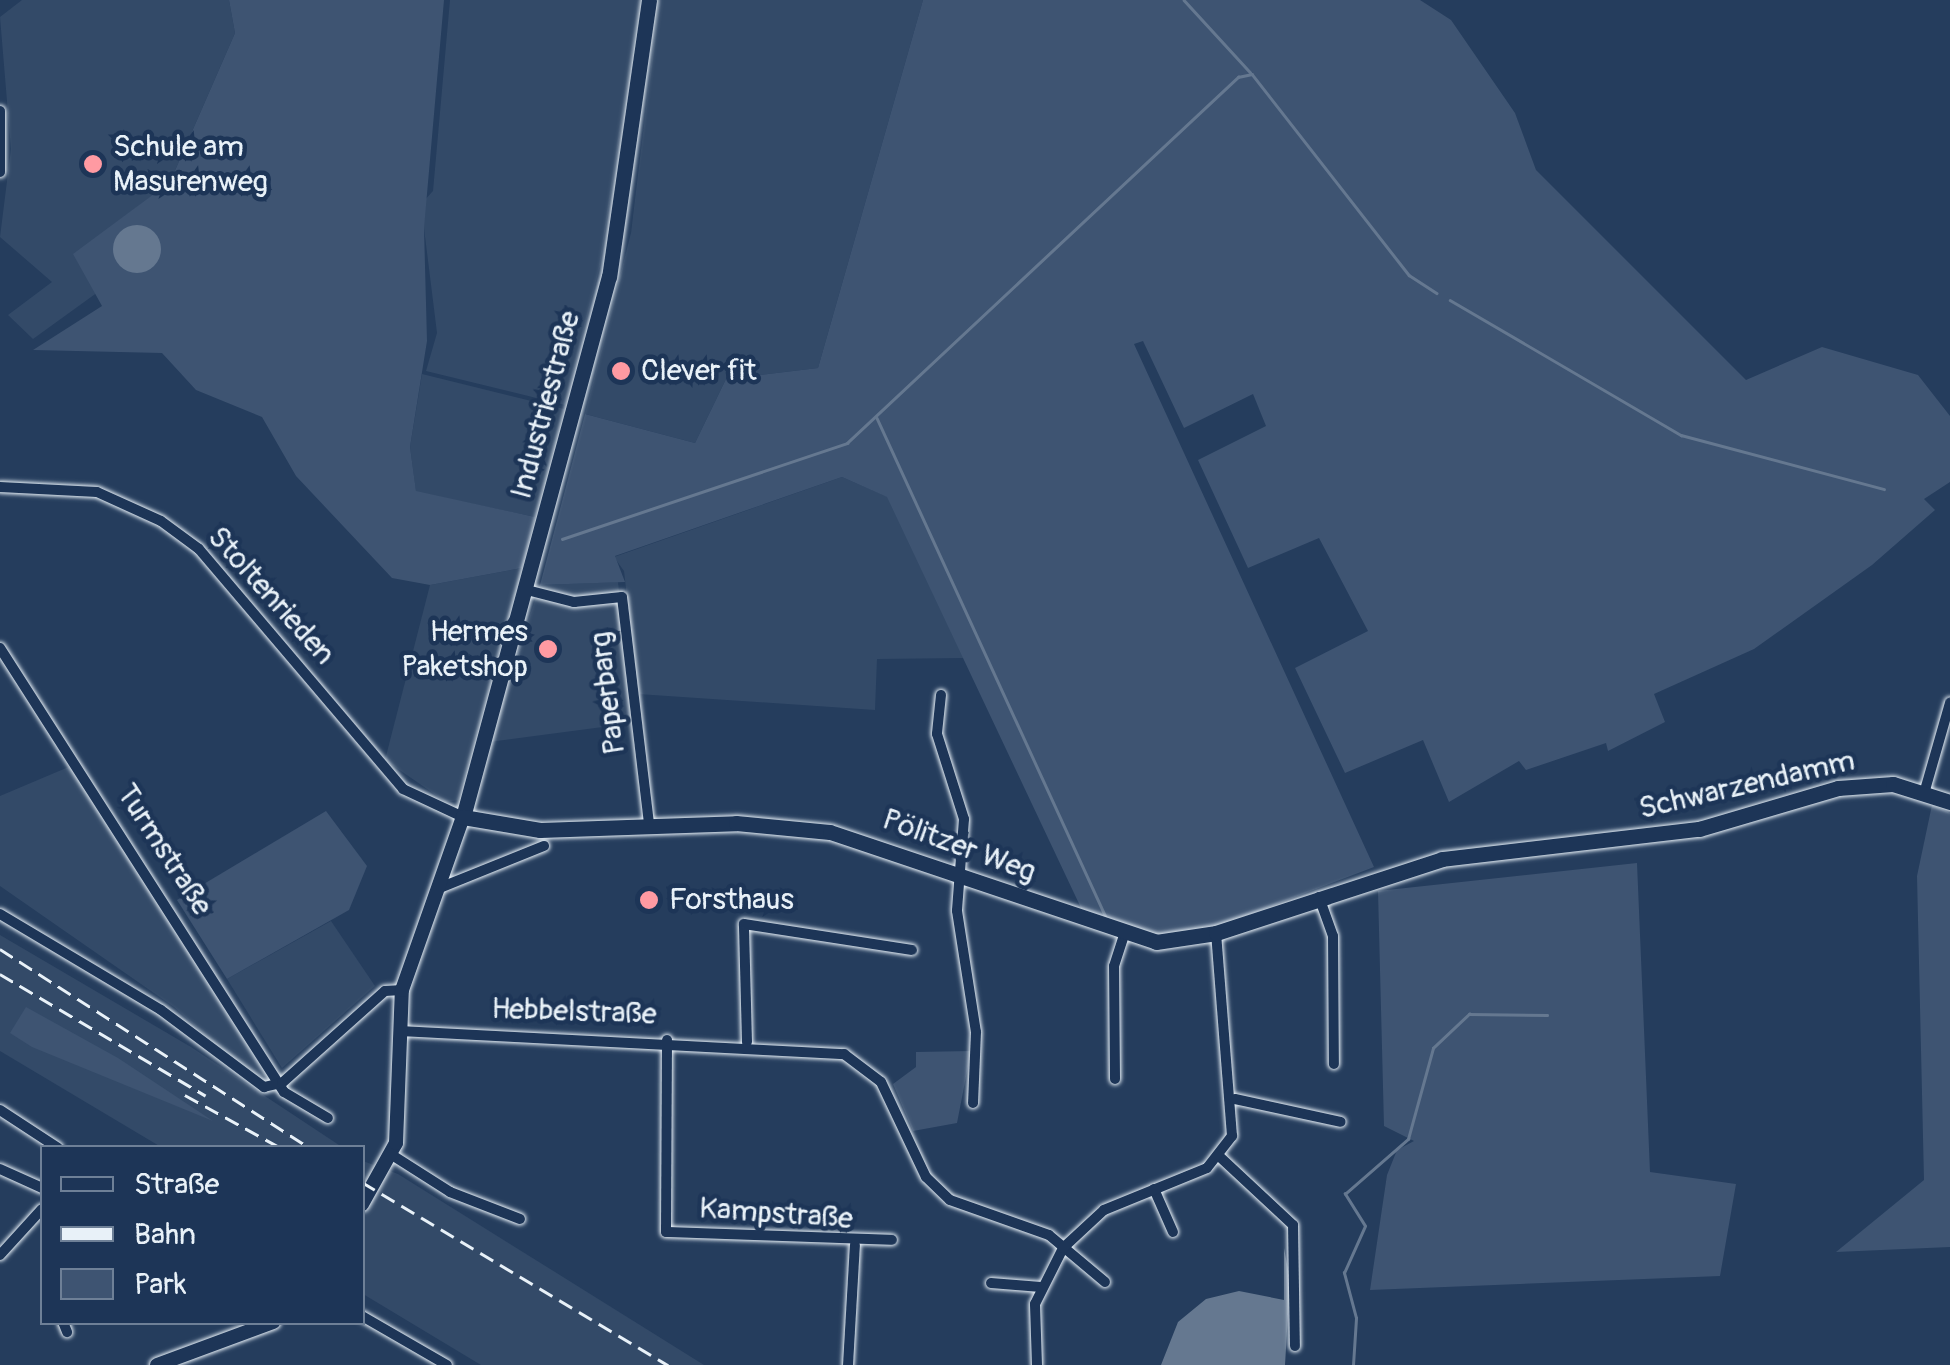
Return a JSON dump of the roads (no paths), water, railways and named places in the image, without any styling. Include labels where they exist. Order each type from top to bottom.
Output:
[{"type":"main road","name":"Industriestraße","points":[[463,817],[619,232],[649,0]]},
{"type":"main road","name":"Schwarzendamm","points":[[1493,854],[1700,828],[1838,788],[1925,790],[1950,802]]},
{"type":"main road","name":"Pölitzer Weg","points":[[463,817],[540,830],[649,824],[830,832],[962,875],[1124,936],[1216,933],[1442,858],[1493,854]]},
{"type":"street","points":[[0,112],[0,172]]},
{"type":"street","name":"Stoltenrieden","points":[[0,487],[97,492],[161,521],[200,549],[403,789],[463,817]]},
{"type":"street","name":"Paperbarg","points":[[523,589],[574,602],[622,596],[649,824]]},
{"type":"street","name":"Turmstraße","points":[[0,648],[282,1082],[328,1118]]},
{"type":"street","points":[[941,695],[937,734],[964,819],[958,911],[979,1081],[972,1103]]},
{"type":"street","points":[[1925,790],[1950,703]]},
{"type":"street","points":[[365,1199],[392,1155],[402,990],[442,887],[463,817]]},
{"type":"street","points":[[442,887],[544,846]]},
{"type":"street","points":[[1318,896],[1333,936],[1334,1064]]},
{"type":"street","points":[[0,914],[161,1010],[264,1087],[282,1082],[385,991],[402,990]]},
{"type":"street","points":[[747,1042],[744,924],[912,950]]},
{"type":"street","points":[[1037,1365],[1041,1287],[1063,1248],[1104,1210],[1220,1157],[1236,1122],[1216,933]]},
{"type":"street","points":[[1116,1080],[1114,966],[1124,936]]},
{"type":"street","name":"Hebbelstraße","points":[[400,1030],[747,1042],[859,1062],[881,1082],[926,1177],[950,1200],[1063,1248],[1105,1282]]},
{"type":"street","name":"Kampstraße","points":[[666,1040],[666,1232],[854,1244],[892,1240]]},
{"type":"street","points":[[1235,1099],[1341,1122]]},
{"type":"street","points":[[0,1110],[53,1145]]},
{"type":"street","points":[[392,1155],[434,1184],[520,1219]]},
{"type":"street","points":[[1220,1157],[1293,1225],[1295,1346]]},
{"type":"street","points":[[0,1169],[40,1187]]},
{"type":"street","points":[[1154,1188],[1173,1232]]},
{"type":"street","points":[[0,1255],[40,1211]]},
{"type":"street","points":[[848,1365],[854,1244]]},
{"type":"street","points":[[991,1283],[1041,1287]]},
{"type":"street","points":[[365,1318],[447,1365]]},
{"type":"street","points":[[157,1365],[265,1325]]},
{"type":"waterway","points":[[1184,0],[1250,72]]},
{"type":"waterway","points":[[562,539],[847,443],[1238,77],[1252,74],[1409,275],[1437,293]]},
{"type":"waterway","points":[[1450,300],[1681,435],[1884,489]]},
{"type":"waterway","points":[[877,418],[1106,917]]},
{"type":"waterway","points":[[1353,1365],[1356,1318],[1344,1273],[1365,1226],[1345,1194],[1408,1139],[1433,1048],[1469,1014],[1547,1015]]},
{"type":"railway","points":[[0,949],[305,1145]]},
{"type":"railway","points":[[0,974],[206,1096]]},
{"type":"railway","points":[[185,1095],[276,1145]]},
{"type":"railway","points":[[365,1184],[668,1365]]},
{"type":"place","name":"Schule am Masurenweg","points":[[93,164]]},
{"type":"place","name":"Clever fit","points":[[621,371]]},
{"type":"place","name":"Hermes Paketshop","points":[[548,649]]},
{"type":"place","name":"Forsthaus","points":[[649,900]]}]
